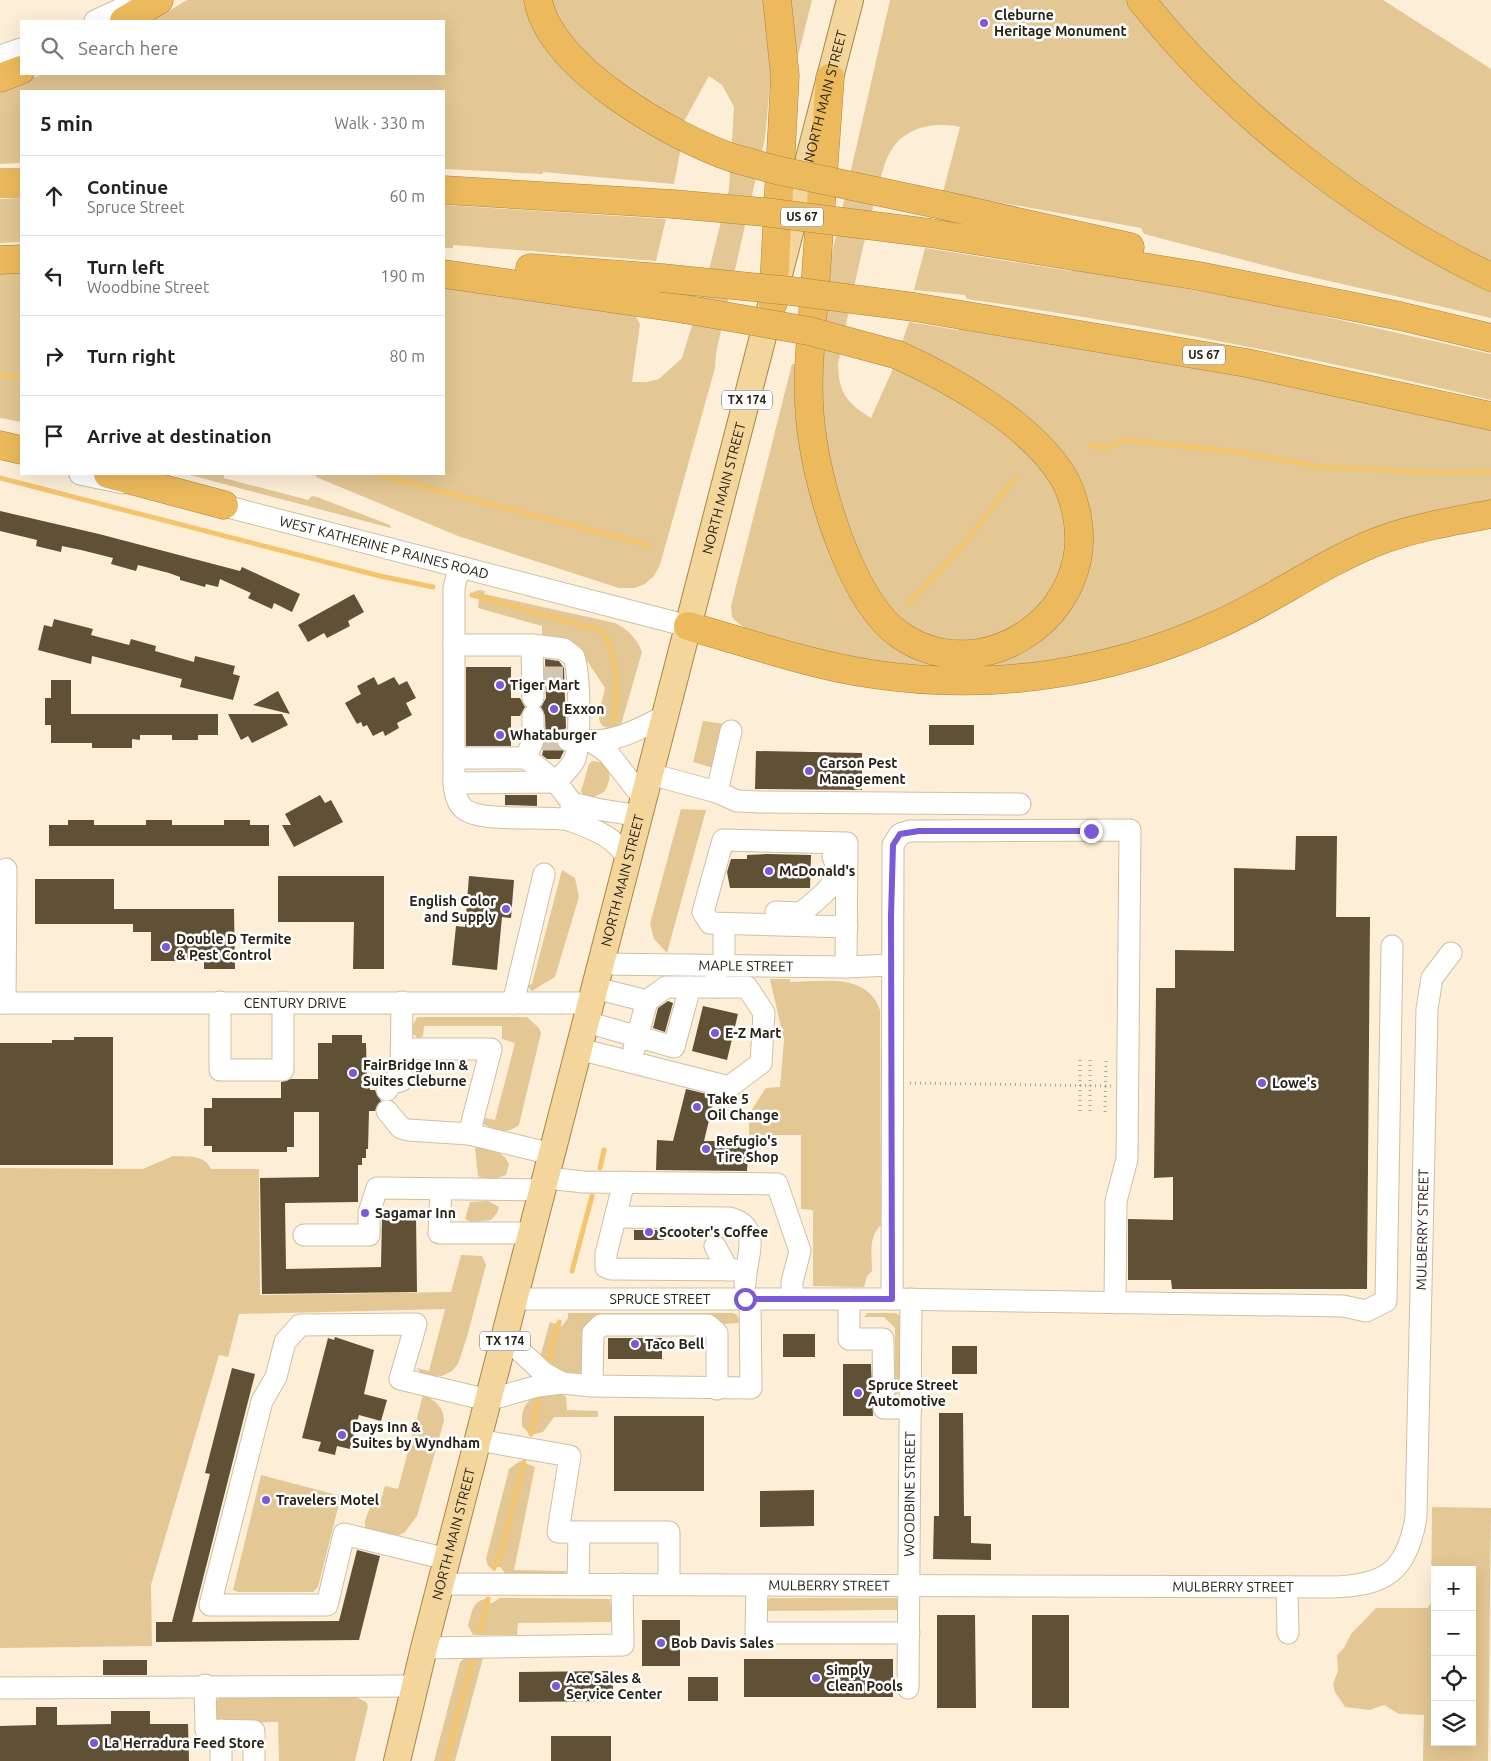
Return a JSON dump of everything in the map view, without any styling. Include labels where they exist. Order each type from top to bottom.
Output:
[{"type":"highway","points":[[126,20],[159,0]]},
{"type":"highway","points":[[538,0],[550,31],[564,50],[584,69],[627,103],[662,127],[688,141],[733,158],[776,170],[1167,255],[1227,270],[1300,295]]},
{"type":"highway","points":[[773,303],[785,76],[777,0]]},
{"type":"highway","points":[[1141,0],[1195,61],[1279,138],[1348,192],[1401,229],[1443,255],[1491,277]]},
{"type":"highway","points":[[0,78],[20,70]]},
{"type":"highway","points":[[445,274],[684,309],[809,331],[811,332],[898,355],[940,375],[999,413],[1049,458],[1063,476],[1073,498],[1080,545],[1076,567],[1068,588],[1057,607],[1043,623],[1024,637],[1000,647],[973,654],[946,652],[900,636],[871,606],[840,542],[828,506],[813,443],[807,385],[811,332],[830,78]]},
{"type":"highway","points":[[0,183],[20,183]]},
{"type":"highway","name":"US 67","points":[[445,190],[673,204],[773,213],[930,233],[1127,263],[1300,295],[1491,338]]},
{"type":"highway","points":[[0,260],[20,259]]},
{"type":"highway","name":"US 67","points":[[445,263],[662,278],[800,292],[914,308],[1247,363],[1491,416]]},
{"type":"highway","points":[[0,445],[20,450]]},
{"type":"highway","points":[[112,475],[224,505]]},
{"type":"highway","points":[[688,626],[833,666],[871,674],[957,682],[1000,681],[1040,676],[1086,669],[1175,642],[1259,605],[1303,579],[1376,542],[1416,530],[1491,514]]},
{"type":"main road","name":"NORTH MAIN STREET","points":[[397,1761],[424,1648],[488,1400],[506,1338],[590,1004],[850,0]]},
{"type":"street","points":[[97,20],[140,0]]},
{"type":"street","points":[[0,56],[20,50]]},
{"type":"street","points":[[0,456],[20,461]]},
{"type":"street","name":"WEST KATHERINE P RAINES ROAD","points":[[85,475],[224,505],[459,568],[688,626]]},
{"type":"street","points":[[459,568],[454,588],[454,784],[456,797],[463,808],[476,814],[488,816],[551,816],[570,811],[642,807],[608,753],[579,740]]},
{"type":"street","points":[[454,645],[532,645],[564,649],[572,654],[576,661],[572,677],[579,740],[574,761],[556,782],[454,784]]},
{"type":"street","points":[[532,645],[537,677],[533,707],[534,746],[556,782],[570,811],[609,837],[622,848],[628,860]]},
{"type":"street","points":[[579,740],[613,738],[634,732],[665,716]]},
{"type":"street","points":[[717,792],[731,731]]},
{"type":"street","points":[[454,758],[534,746]]},
{"type":"street","points":[[650,774],[717,792],[737,801],[1020,804]]},
{"type":"street","name":"WOODBINE STREET","points":[[908,1688],[911,1408],[902,1299],[892,965],[893,845],[900,834],[910,831],[1130,830],[1128,1159],[1116,1201],[1110,1303]]},
{"type":"street","points":[[846,967],[847,927],[848,843],[723,840],[703,912],[710,923],[847,927]]},
{"type":"street","points":[[720,850],[822,851],[832,857],[838,866],[837,876],[830,886],[802,913],[765,912],[731,924]]},
{"type":"street","points":[[2,1003],[6,869]]},
{"type":"street","points":[[513,1003],[544,874]]},
{"type":"street","points":[[716,987],[731,924]]},
{"type":"street","name":"SPRUCE STREET","points":[[515,1299],[902,1299],[1343,1306],[1366,1311],[1386,1301],[1392,946]]},
{"type":"street","name":"MULBERRY STREET","points":[[441,1584],[1288,1587],[1359,1586],[1378,1580],[1399,1565],[1412,1541],[1417,1489],[1428,1000],[1432,978],[1451,954]]},
{"type":"street","name":"MAPLE STREET","points":[[601,964],[846,967],[892,965]]},
{"type":"street","points":[[579,1049],[729,1087],[761,1063],[764,1013],[747,987],[666,987],[647,1001],[590,1004]]},
{"type":"street","points":[[590,1004],[637,1037],[674,1047],[690,987]]},
{"type":"street","points":[[631,1062],[647,1001]]},
{"type":"street","points":[[220,1002],[220,1070],[283,1070],[283,1002]]},
{"type":"street","points":[[402,1002],[401,1081],[392,1082],[387,1100],[401,1128],[469,1134],[547,1174]]},
{"type":"street","name":"CENTURY DRIVE","points":[[2,1003],[402,1002],[590,1004]]},
{"type":"street","points":[[401,1049],[491,1048],[469,1134]]},
{"type":"street","points":[[304,1236],[369,1235],[369,1213],[378,1188],[441,1189],[547,1174],[624,1182],[778,1184],[800,1251],[792,1282],[792,1298]]},
{"type":"street","points":[[615,1217],[729,1218],[739,1220],[747,1226],[750,1234],[749,1258],[736,1270],[611,1269],[605,1263],[615,1217],[624,1182]]},
{"type":"street","points":[[441,1189],[439,1233],[532,1233]]},
{"type":"street","points":[[447,1559],[344,1534],[327,1605],[210,1605],[262,1400],[276,1377],[285,1342],[300,1325],[416,1324],[400,1379],[488,1400],[538,1386],[562,1383],[592,1386],[751,1388],[748,1299],[736,1270],[716,1246]]},
{"type":"street","points":[[849,1299],[849,1339],[883,1339],[884,1408],[911,1408]]},
{"type":"street","points":[[592,1386],[593,1333],[601,1324],[708,1325],[717,1333],[717,1389]]},
{"type":"street","points":[[506,1338],[544,1373],[562,1383]]},
{"type":"street","points":[[478,1440],[570,1456],[558,1532],[669,1532],[669,1584]]},
{"type":"street","points":[[578,1584],[579,1532]]},
{"type":"street","points":[[424,1648],[622,1645],[622,1584]]},
{"type":"street","points":[[757,1586],[756,1633],[908,1634]]},
{"type":"street","points":[[1288,1587],[1288,1633]]},
{"type":"street","points":[[0,1688],[206,1685],[416,1686]]},
{"type":"street","points":[[206,1685],[206,1730],[254,1731],[254,1761]]},
{"type":"street","points":[[220,1730],[221,1761]]},
{"type":"path","points":[[1080,1060],[1080,1111]]},
{"type":"path","points":[[1090,1060],[1090,1112]]},
{"type":"path","points":[[1105,1112],[1106,1060]]},
{"type":"path","points":[[909,1083],[1116,1086]]},
{"type":"shaded area","points":[[187,0],[526,0],[681,147],[674,184],[543,172],[543,174],[445,169],[445,90],[20,90],[20,163],[0,164],[0,89],[41,75],[445,75],[445,20],[154,20]]},
{"type":"shaded area","points":[[548,0],[766,0],[772,62],[765,138],[716,353],[715,368],[660,565],[654,576],[645,584],[635,588],[619,588],[458,536],[316,477],[316,475],[445,475],[445,287],[635,315],[640,324],[632,382],[647,382],[659,379],[682,358],[710,266],[729,189],[734,107],[722,85],[709,76],[682,125],[662,114],[571,43]]},
{"type":"shaded area","points":[[783,0],[812,0],[794,72]]},
{"type":"shaded area","points":[[890,0],[1131,0],[1175,51],[1491,282],[1491,318],[1294,273],[1144,234],[1141,228],[943,192],[960,127],[932,126],[906,135],[892,149],[886,162],[869,223],[838,364],[842,390],[855,407],[871,418],[895,364],[923,376],[1025,443],[1065,499],[1065,567],[1035,613],[1003,634],[967,641],[932,637],[916,630],[883,605],[833,504],[815,346],[818,314]]},
{"type":"shaded area","points":[[1155,0],[1383,0],[1491,69],[1491,263],[1392,207],[1299,141],[1241,91]]},
{"type":"shaded area","points":[[20,198],[20,242],[0,243],[0,199]]},
{"type":"shaded area","points":[[445,205],[666,219],[656,261],[453,245],[453,248],[445,248]]},
{"type":"shaded area","points":[[925,248],[1071,271],[1072,268],[1255,301],[1491,354],[1491,400],[1361,370],[1230,343],[1099,319],[967,299],[965,295],[914,290]]},
{"type":"shaded area","points":[[20,271],[20,422],[0,418],[0,272]]},
{"type":"shaded area","points":[[909,322],[958,330],[959,326],[1241,375],[1491,429],[1491,500],[1451,509],[1170,632],[1097,653],[1057,660],[1017,665],[976,667],[895,664],[855,658],[816,649],[771,638],[748,629],[732,617],[731,606],[792,364],[795,364],[816,505],[923,653],[1048,627],[1082,491],[901,345]]},
{"type":"shaded area","points":[[190,475],[224,475],[224,478],[308,500],[312,496],[317,497],[390,525],[391,528]]},
{"type":"shaded area","points":[[485,591],[484,594],[615,623],[628,631],[638,643],[642,652],[621,725],[611,728],[601,724],[599,715],[605,688],[576,644],[542,637],[542,626],[478,608],[479,599],[473,592]]},
{"type":"shaded area","points":[[703,721],[725,724],[713,768],[693,762]]},
{"type":"shaded area","points":[[592,761],[602,762],[608,769],[609,776],[604,792],[592,798],[584,796],[581,791],[589,764]]},
{"type":"shaded area","points":[[681,809],[706,810],[667,953],[654,939],[650,924]]},
{"type":"shaded area","points":[[562,870],[575,878],[579,897],[555,977],[532,991],[527,986],[532,984]]},
{"type":"shaded area","points":[[770,979],[790,979],[790,982],[829,981],[854,984],[874,998],[880,1010],[881,1225],[872,1241],[872,1271],[867,1276],[864,1287],[813,1286],[813,1210],[801,1209],[801,1135],[749,1135],[749,1114],[766,1088],[780,1087],[784,1040]]},
{"type":"shaded area","points":[[417,1017],[527,1017],[539,1028],[541,1033],[519,1125],[506,1131],[483,1124],[482,1121],[485,1118],[495,1120],[515,1043],[502,1039],[502,1026],[424,1026],[423,1036],[419,1039],[413,1034],[413,1025]]},
{"type":"shaded area","points":[[478,1147],[504,1156],[509,1164],[506,1175],[492,1179],[484,1179],[478,1176],[475,1149]]},
{"type":"shaded area","points":[[173,1156],[200,1159],[208,1164],[211,1169],[259,1169],[260,1295],[451,1292],[461,1255],[482,1256],[486,1265],[458,1364],[452,1371],[442,1376],[424,1375],[416,1368],[429,1371],[445,1309],[239,1314],[228,1357],[219,1355],[151,1585],[152,1646],[0,1648],[0,1168],[143,1169]]},
{"type":"shaded area","points":[[488,1201],[499,1207],[491,1220],[471,1222],[465,1219],[470,1202]]},
{"type":"shaded area","points":[[568,1313],[733,1313],[737,1315],[739,1320],[738,1323],[725,1324],[726,1361],[721,1331],[596,1320],[586,1371],[576,1374],[549,1368],[540,1357],[550,1322],[562,1326],[568,1318]]},
{"type":"shaded area","points":[[867,1313],[895,1313],[901,1316],[900,1392],[895,1395],[895,1328],[884,1317],[864,1317]]},
{"type":"shaded area","points":[[543,1391],[566,1396],[567,1410],[598,1411],[598,1417],[554,1417],[543,1432],[530,1435],[522,1426],[524,1409],[533,1397]]},
{"type":"shaded area","points":[[423,1395],[441,1408],[444,1421],[417,1516],[405,1532],[394,1538],[365,1531],[365,1521],[371,1504],[379,1506],[385,1486],[398,1489]]},
{"type":"shaded area","points":[[520,1461],[535,1467],[514,1570],[567,1571],[565,1574],[506,1574],[500,1567],[494,1567],[495,1571],[488,1566],[486,1559],[509,1469]]},
{"type":"shaded area","points":[[261,1475],[341,1496],[318,1587],[313,1592],[238,1592],[233,1590]]},
{"type":"shaded area","points":[[1432,1507],[1491,1508],[1488,1761],[1423,1761],[1424,1715],[1399,1714],[1384,1705],[1370,1710],[1345,1707],[1335,1692],[1333,1684],[1338,1671],[1337,1655],[1344,1648],[1351,1634],[1376,1608],[1428,1608],[1431,1602],[1431,1746],[1476,1746],[1476,1566],[1431,1566]]},
{"type":"shaded area","points":[[489,1598],[488,1602],[492,1603],[500,1598],[610,1599],[612,1619],[610,1622],[518,1623],[517,1635],[473,1635],[468,1626],[474,1607],[479,1601]]},
{"type":"shaded area","points":[[769,1598],[897,1598],[899,1610],[766,1611]]},
{"type":"shaded area","points":[[465,1658],[483,1658],[455,1761],[434,1761],[460,1662]]},
{"type":"shaded area","points":[[352,1695],[366,1702],[368,1706],[355,1761],[279,1761],[278,1722],[218,1723],[216,1720],[215,1702],[219,1698]]},
{"type":"building","points":[[0,511],[99,534],[240,571],[242,567],[300,594],[292,612],[274,603],[272,609],[248,598],[251,593],[220,579],[218,587],[206,584],[205,587],[180,580],[180,577],[169,573],[138,565],[136,571],[111,564],[113,558],[81,550],[62,546],[61,552],[36,546],[37,540],[0,531]]},
{"type":"building","points":[[354,594],[364,612],[348,621],[350,626],[327,638],[324,633],[308,642],[298,625]]},
{"type":"building","points":[[54,619],[93,629],[91,635],[129,645],[131,639],[156,646],[155,651],[194,662],[195,656],[235,666],[233,674],[240,676],[233,700],[180,687],[182,679],[92,656],[91,664],[38,650],[44,625],[52,627]]},
{"type":"building","points":[[545,659],[559,661],[564,668],[566,728],[558,733],[556,739],[557,746],[564,751],[560,759],[547,759],[542,755],[546,740],[545,716],[541,707],[546,698]]},
{"type":"building","points":[[466,667],[511,667],[511,698],[520,698],[525,707],[520,716],[511,716],[511,746],[466,746]]},
{"type":"building","points":[[374,677],[378,685],[394,677],[399,685],[407,681],[416,698],[406,703],[412,715],[397,723],[399,728],[385,736],[383,731],[373,736],[367,725],[363,727],[361,722],[357,724],[345,703],[361,694],[357,686]]},
{"type":"building","points":[[51,680],[71,680],[71,714],[218,714],[218,735],[198,735],[198,740],[172,740],[172,735],[140,735],[140,740],[132,739],[132,748],[92,748],[92,743],[51,743],[51,725],[45,725],[45,698],[51,698]]},
{"type":"building","points":[[278,691],[290,714],[253,705]]},
{"type":"building","points":[[228,714],[282,714],[288,725],[252,743],[248,736],[241,740]]},
{"type":"building","points":[[929,725],[974,725],[974,745],[929,745]]},
{"type":"building","name":"Carson Pest Management","points":[[756,751],[862,753],[862,790],[755,789]]},
{"type":"building","points":[[320,795],[325,803],[331,800],[343,822],[294,847],[282,825],[291,825],[285,814]]},
{"type":"building","points":[[505,795],[537,795],[537,806],[505,805]]},
{"type":"building","points":[[68,820],[94,820],[94,825],[146,825],[146,820],[172,820],[172,825],[224,825],[224,820],[250,820],[250,825],[269,825],[269,846],[49,846],[49,825],[68,825]]},
{"type":"building","name":"Lowe's","points":[[1296,836],[1337,836],[1336,917],[1370,917],[1367,1289],[1172,1289],[1171,1280],[1128,1280],[1128,1219],[1173,1220],[1173,1177],[1154,1178],[1156,988],[1175,988],[1175,950],[1234,951],[1234,868],[1295,870]]},
{"type":"building","name":"McDonald's","points":[[747,855],[811,855],[810,888],[730,888],[727,872],[731,859],[747,859]]},
{"type":"building","points":[[278,876],[384,876],[384,969],[353,969],[354,922],[278,922]]},
{"type":"building","points":[[469,876],[514,880],[511,918],[502,917],[497,970],[452,965],[456,926],[465,927]]},
{"type":"building","points":[[35,879],[114,879],[114,909],[234,909],[235,969],[204,969],[204,961],[151,961],[151,932],[133,932],[133,924],[35,924]]},
{"type":"building","points":[[668,1001],[673,1003],[665,1032],[653,1028],[658,1008]]},
{"type":"building","name":"E-Z Mart","points":[[703,1006],[738,1014],[727,1060],[692,1051]]},
{"type":"building","points":[[332,1035],[362,1035],[362,1043],[366,1043],[367,1080],[369,1080],[370,1090],[375,1090],[381,1101],[375,1111],[369,1111],[368,1149],[366,1149],[366,1158],[362,1158],[362,1165],[358,1165],[358,1202],[285,1203],[286,1269],[381,1267],[382,1217],[416,1216],[417,1292],[262,1294],[260,1178],[319,1177],[319,1112],[294,1112],[294,1147],[287,1147],[287,1152],[212,1152],[212,1146],[204,1146],[204,1108],[212,1108],[212,1098],[281,1098],[281,1082],[291,1079],[318,1079],[318,1043],[332,1043]]},
{"type":"building","points":[[74,1037],[113,1037],[113,1165],[0,1165],[0,1043],[52,1043],[52,1040],[74,1040]]},
{"type":"building","name":"Refugio's Tire Shop","points":[[686,1089],[715,1096],[704,1141],[756,1141],[755,1157],[748,1157],[747,1171],[656,1170],[657,1140],[673,1141]]},
{"type":"building","name":"Scooter's Coffee","points":[[634,1230],[664,1230],[664,1240],[634,1240]]},
{"type":"building","points":[[783,1334],[815,1334],[815,1357],[783,1357]]},
{"type":"building","points":[[335,1337],[374,1350],[364,1394],[387,1400],[381,1421],[359,1415],[350,1449],[337,1446],[335,1455],[318,1451],[321,1442],[302,1438],[328,1338],[334,1340]]},
{"type":"building","name":"Taco Bell","points":[[608,1338],[662,1338],[662,1359],[608,1359]]},
{"type":"building","points":[[952,1346],[977,1346],[977,1374],[952,1374]]},
{"type":"building","name":"Spruce Street Automotive","points":[[843,1364],[871,1364],[873,1416],[843,1416]]},
{"type":"building","points":[[232,1368],[255,1374],[192,1622],[339,1621],[357,1550],[380,1556],[359,1640],[156,1642],[156,1622],[172,1622],[210,1474],[205,1473]]},
{"type":"building","points":[[939,1413],[963,1413],[964,1516],[971,1516],[971,1543],[991,1544],[991,1560],[933,1559],[934,1516],[939,1516]]},
{"type":"building","points":[[614,1416],[704,1416],[704,1491],[614,1491]]},
{"type":"building","points":[[814,1490],[814,1526],[760,1527],[760,1491]]},
{"type":"building","points":[[937,1615],[975,1615],[976,1708],[937,1708]]},
{"type":"building","points":[[1032,1615],[1069,1615],[1069,1708],[1032,1708]]},
{"type":"building","name":"Bob Davis Sales","points":[[642,1620],[680,1620],[680,1666],[642,1666]]},
{"type":"building","points":[[744,1659],[893,1659],[893,1697],[744,1697]]},
{"type":"building","points":[[103,1660],[147,1660],[147,1675],[103,1675]]},
{"type":"building","points":[[613,1671],[613,1701],[519,1702],[519,1672]]},
{"type":"building","points":[[688,1677],[718,1677],[718,1701],[688,1701]]},
{"type":"building","name":"La Herradura Feed Store","points":[[36,1707],[57,1707],[57,1725],[111,1724],[111,1711],[150,1711],[150,1724],[188,1724],[189,1761],[0,1761],[0,1726],[36,1725]]},
{"type":"building","points":[[551,1736],[611,1736],[611,1761],[551,1761]]},
{"type":"waterway","points":[[0,374],[20,378]]},
{"type":"waterway","points":[[1090,445],[1105,448],[1126,440],[1237,452],[1323,467],[1441,473],[1491,472]]},
{"type":"waterway","points":[[379,475],[648,545]]},
{"type":"waterway","points":[[0,478],[380,576],[433,587]]},
{"type":"waterway","points":[[909,603],[964,544],[1015,478]]},
{"type":"waterway","points":[[472,595],[602,631],[608,642],[615,664],[617,687],[613,722]]},
{"type":"waterway","points":[[600,1168],[604,1150]]},
{"type":"waterway","points":[[572,1271],[592,1196]]},
{"type":"waterway","points":[[547,1366],[559,1322]]},
{"type":"waterway","points":[[531,1434],[540,1392]]},
{"type":"waterway","points":[[494,1568],[500,1556],[524,1462]]},
{"type":"waterway","points":[[480,1631],[488,1599]]},
{"type":"waterway","points":[[446,1761],[472,1662]]},
{"type":"tunnel","points":[[542,677],[568,677]]},
{"type":"tunnel","points":[[542,740],[568,740]]},
{"type":"place","name":"Cleburne Heritage Monument","points":[[984,23]]},
{"type":"place","name":"Tiger Mart","points":[[500,685]]},
{"type":"place","name":"Exxon","points":[[554,709]]},
{"type":"place","name":"Whataburger","points":[[500,735]]},
{"type":"place","name":"Carson Pest Management","points":[[809,771]]},
{"type":"place","name":"McDonald's","points":[[769,871]]},
{"type":"place","name":"English Color and Supply","points":[[506,909]]},
{"type":"place","name":"Double D Termite & Pest Control","points":[[166,947]]},
{"type":"place","name":"E-Z Mart","points":[[715,1033]]},
{"type":"place","name":"FairBridge Inn & Suites Cleburne","points":[[353,1073]]},
{"type":"place","name":"Lowe's","points":[[1262,1083]]},
{"type":"place","name":"Take 5 Oil Change","points":[[697,1107]]},
{"type":"place","name":"Refugio's Tire Shop","points":[[706,1149]]},
{"type":"place","name":"Sagamar Inn","points":[[365,1213]]},
{"type":"place","name":"Scooter's Coffee","points":[[649,1232]]},
{"type":"place","name":"Taco Bell","points":[[635,1344]]},
{"type":"place","name":"Spruce Street Automotive","points":[[858,1393]]},
{"type":"place","name":"Days Inn & Suites by Wyndham","points":[[342,1435]]},
{"type":"place","name":"Travelers Motel","points":[[266,1500]]},
{"type":"place","name":"Bob Davis Sales","points":[[661,1643]]},
{"type":"place","name":"Simply Clean Pools","points":[[816,1678]]},
{"type":"place","name":"Ace Sales & Service Center","points":[[556,1686]]},
{"type":"place","name":"La Herradura Feed Store","points":[[94,1743]]},
{"type":"route","points":[[745,1299],[892,1299],[891,1108],[893,985],[891,916],[893,845],[900,834],[910,831],[1091,831]]}]
